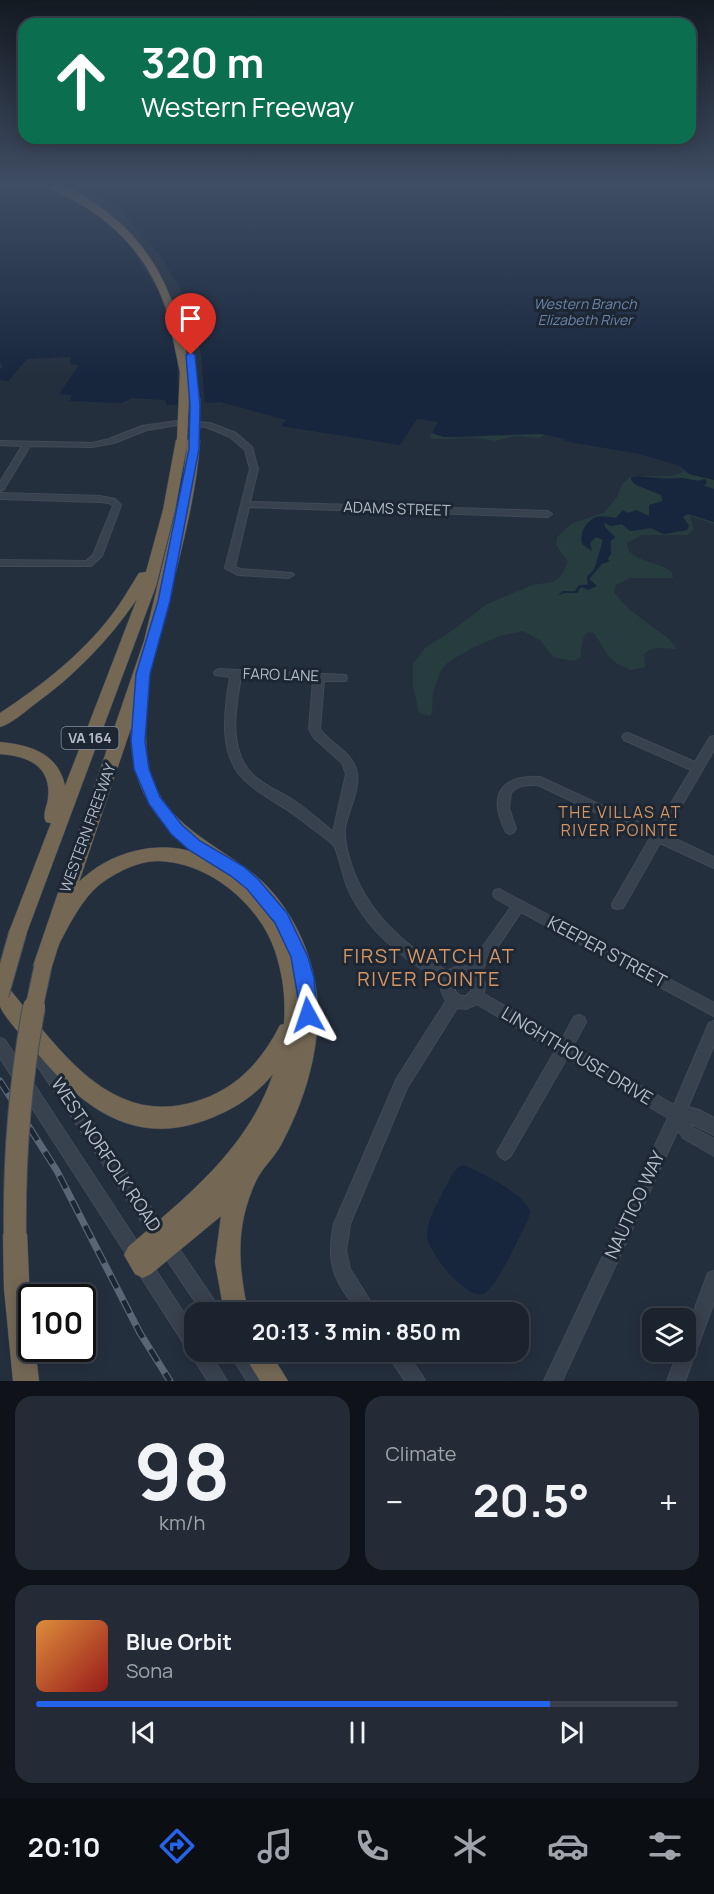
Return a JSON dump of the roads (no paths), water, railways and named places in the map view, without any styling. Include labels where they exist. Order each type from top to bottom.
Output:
[{"type":"highway","name":"WESTERN FREEWAY","points":[[0,995],[20,924],[149,586],[188,440],[183,351],[171,306],[149,262],[138,249]]},
{"type":"highway","name":"WESTERN FREEWAY","points":[[26,1381],[16,1288],[15,1234],[18,1114],[26,1047],[49,943],[70,877],[143,674],[164,601],[188,440],[193,369],[184,325],[171,290],[145,249]]},
{"type":"highway","points":[[0,721],[45,689],[96,643],[117,619],[131,598],[160,543]]},
{"type":"highway","points":[[143,674],[138,753],[146,785],[154,800],[177,830],[195,845],[237,871],[267,899],[291,937],[305,978],[308,1015],[306,1042],[295,1089],[274,1134],[239,1194],[227,1237],[228,1279],[234,1302]]},
{"type":"highway","points":[[0,748],[22,750],[40,757],[53,770],[58,787],[54,809],[30,874],[20,924]]},
{"type":"highway","points":[[49,943],[76,898],[88,884],[106,870],[144,855],[159,854],[184,856],[224,874],[251,897],[267,917],[282,943],[289,962],[295,996],[295,1016],[289,1052],[280,1083],[256,1134],[228,1173],[163,1240],[140,1260]]},
{"type":"highway","points":[[0,995],[84,1088],[120,1111],[144,1117],[182,1117],[222,1102],[243,1090],[270,1063],[295,1016]]},
{"type":"highway","points":[[163,1240],[228,1194],[253,1167]]},
{"type":"highway","points":[[262,1362],[274,1381]]},
{"type":"street","points":[[0,443],[92,445],[111,441],[156,425],[177,423],[207,425],[240,439],[252,454],[254,469],[231,570],[290,575]]},
{"type":"street","points":[[0,489],[27,444]]},
{"type":"street","points":[[0,496],[107,500],[117,505],[98,554],[92,562],[84,565],[0,563]]},
{"type":"street","name":"ADAMS STREET","points":[[246,504],[548,514]]},
{"type":"street","name":"FARO LANE","points":[[219,673],[342,678]]},
{"type":"street","points":[[236,674],[232,697],[233,750],[243,772],[264,789],[294,807],[340,844]]},
{"type":"street","points":[[319,677],[314,729],[317,735],[341,753],[351,767],[352,774],[339,826],[340,844],[353,886],[369,916],[397,946],[448,979]]},
{"type":"street","points":[[628,737],[698,768]]},
{"type":"street","points":[[618,904],[657,835],[713,746]]},
{"type":"street","points":[[510,829],[504,815],[503,797],[508,787],[515,782],[528,779],[553,786],[714,863]]},
{"type":"street","name":"KEEPER STREET","points":[[499,894],[714,1010]]},
{"type":"street","points":[[471,975],[519,905]]},
{"type":"street","points":[[461,972],[471,975],[479,985],[477,997],[469,1002],[454,1000],[446,988],[448,979],[461,972]]},
{"type":"street","name":"WEST NORFOLK ROAD","points":[[0,995],[205,1302]]},
{"type":"street","name":"LINGHTHOUSE DRIVE","points":[[477,997],[676,1115],[688,1133],[714,1148]]},
{"type":"street","points":[[361,1302],[341,1272],[337,1251],[342,1224],[402,1083],[454,1000]]},
{"type":"street","points":[[505,1152],[579,1022]]},
{"type":"street","name":"NAUTICO WAY","points":[[553,1381],[714,1028]]},
{"type":"street","name":"WEST NORFOLK ROAD","points":[[0,1045],[184,1329]]},
{"type":"street","name":"LINGHTHOUSE DRIVE","points":[[676,1115],[694,1115],[714,1127]]},
{"type":"street","points":[[676,1381],[714,1279]]},
{"type":"street","points":[[206,1362],[218,1381]]},
{"type":"street","points":[[245,1362],[258,1381]]},
{"type":"street","points":[[402,1362],[416,1381]]},
{"type":"water","name":"Western Branch Elizabeth River","points":[[0,249],[714,249],[714,480],[689,474],[680,466],[640,454],[564,441],[565,439],[541,434],[444,437],[432,433],[438,422],[417,419],[400,445],[281,426],[286,420],[220,402],[167,405],[165,400],[132,398],[121,403],[69,401],[72,395],[59,394],[79,365],[70,364],[71,357],[27,359],[8,381],[0,380],[0,370],[3,366],[0,361]]},
{"type":"water","points":[[631,477],[699,481],[705,479],[707,482],[704,486],[714,489],[714,522],[688,514],[683,517],[689,526],[687,530],[663,534],[651,528],[630,531],[622,524],[612,526],[604,523],[615,537],[610,542],[611,554],[607,559],[610,561],[602,564],[589,579],[597,586],[588,590],[581,587],[577,593],[558,595],[563,591],[575,591],[579,585],[588,585],[587,577],[594,570],[603,540],[596,537],[590,542],[592,551],[583,545],[583,533],[586,525],[592,519],[598,516],[616,518],[623,510],[628,513],[636,510],[649,516],[649,505],[663,501],[661,495],[636,485],[631,480]]},
{"type":"water","points":[[463,1165],[510,1190],[526,1204],[530,1211],[503,1270],[485,1293],[478,1294],[469,1291],[459,1284],[441,1264],[427,1237],[428,1225],[435,1207],[452,1176]]},
{"type":"railway","points":[[0,1081],[57,1171],[140,1333],[170,1381]]},
{"type":"district","name":"THE VILLAS AT RIVER POINTE","points":[[620,821]]},
{"type":"district","name":"FIRST WATCH AT RIVER POINTE","points":[[429,968]]}]
